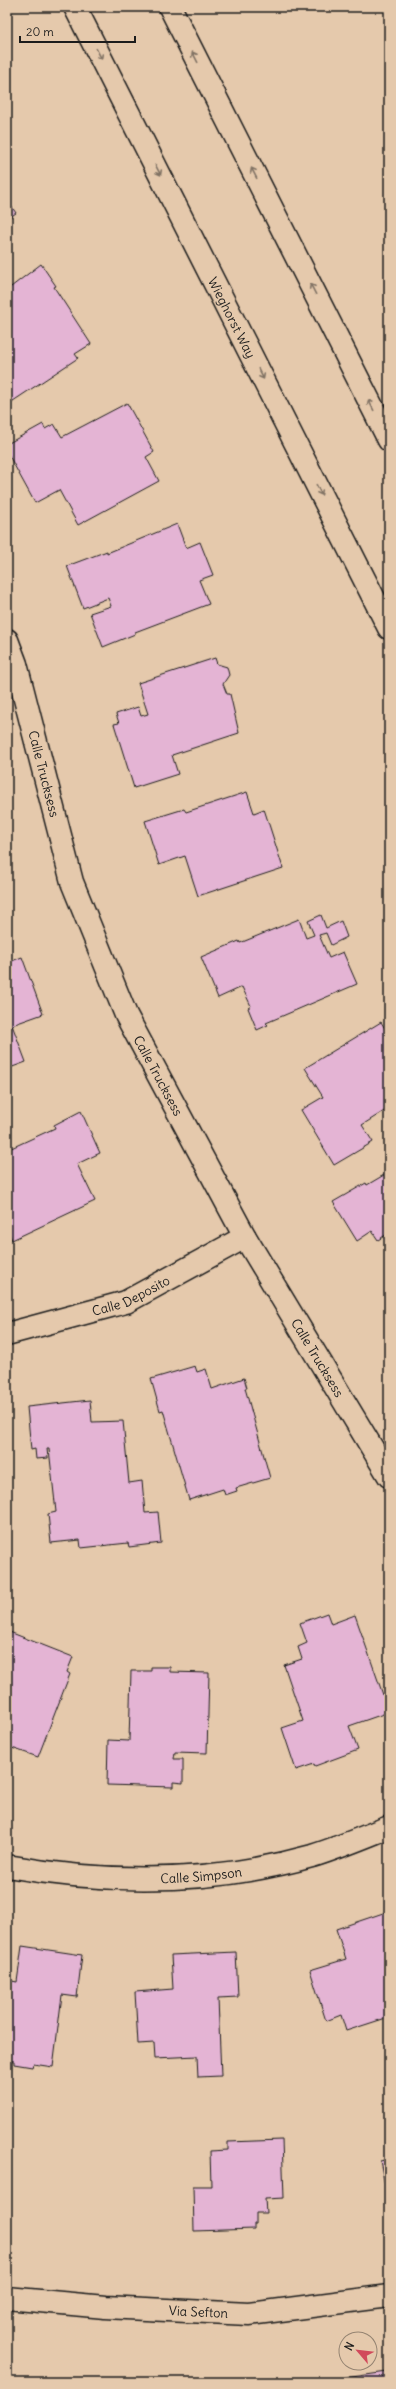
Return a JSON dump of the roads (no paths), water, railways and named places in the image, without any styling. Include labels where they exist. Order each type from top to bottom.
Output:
[{"type":"street","name":"Wieghorst Way","points":[[76,7],[389,628]]},
{"type":"street","points":[[170,7],[389,440]]},
{"type":"street","name":"Calle Trucksess","points":[[7,640],[16,664],[72,882],[126,1015],[245,1237],[389,1476]]},
{"type":"street","name":"Calle Deposito","points":[[7,1334],[126,1302],[245,1237]]},
{"type":"street","name":"Calle Simpson","points":[[7,1866],[54,1874],[103,1879],[200,1876],[313,1856],[389,1827]]},
{"type":"street","name":"Via Sefton","points":[[7,2298],[105,2307],[249,2314],[389,2296]]}]
